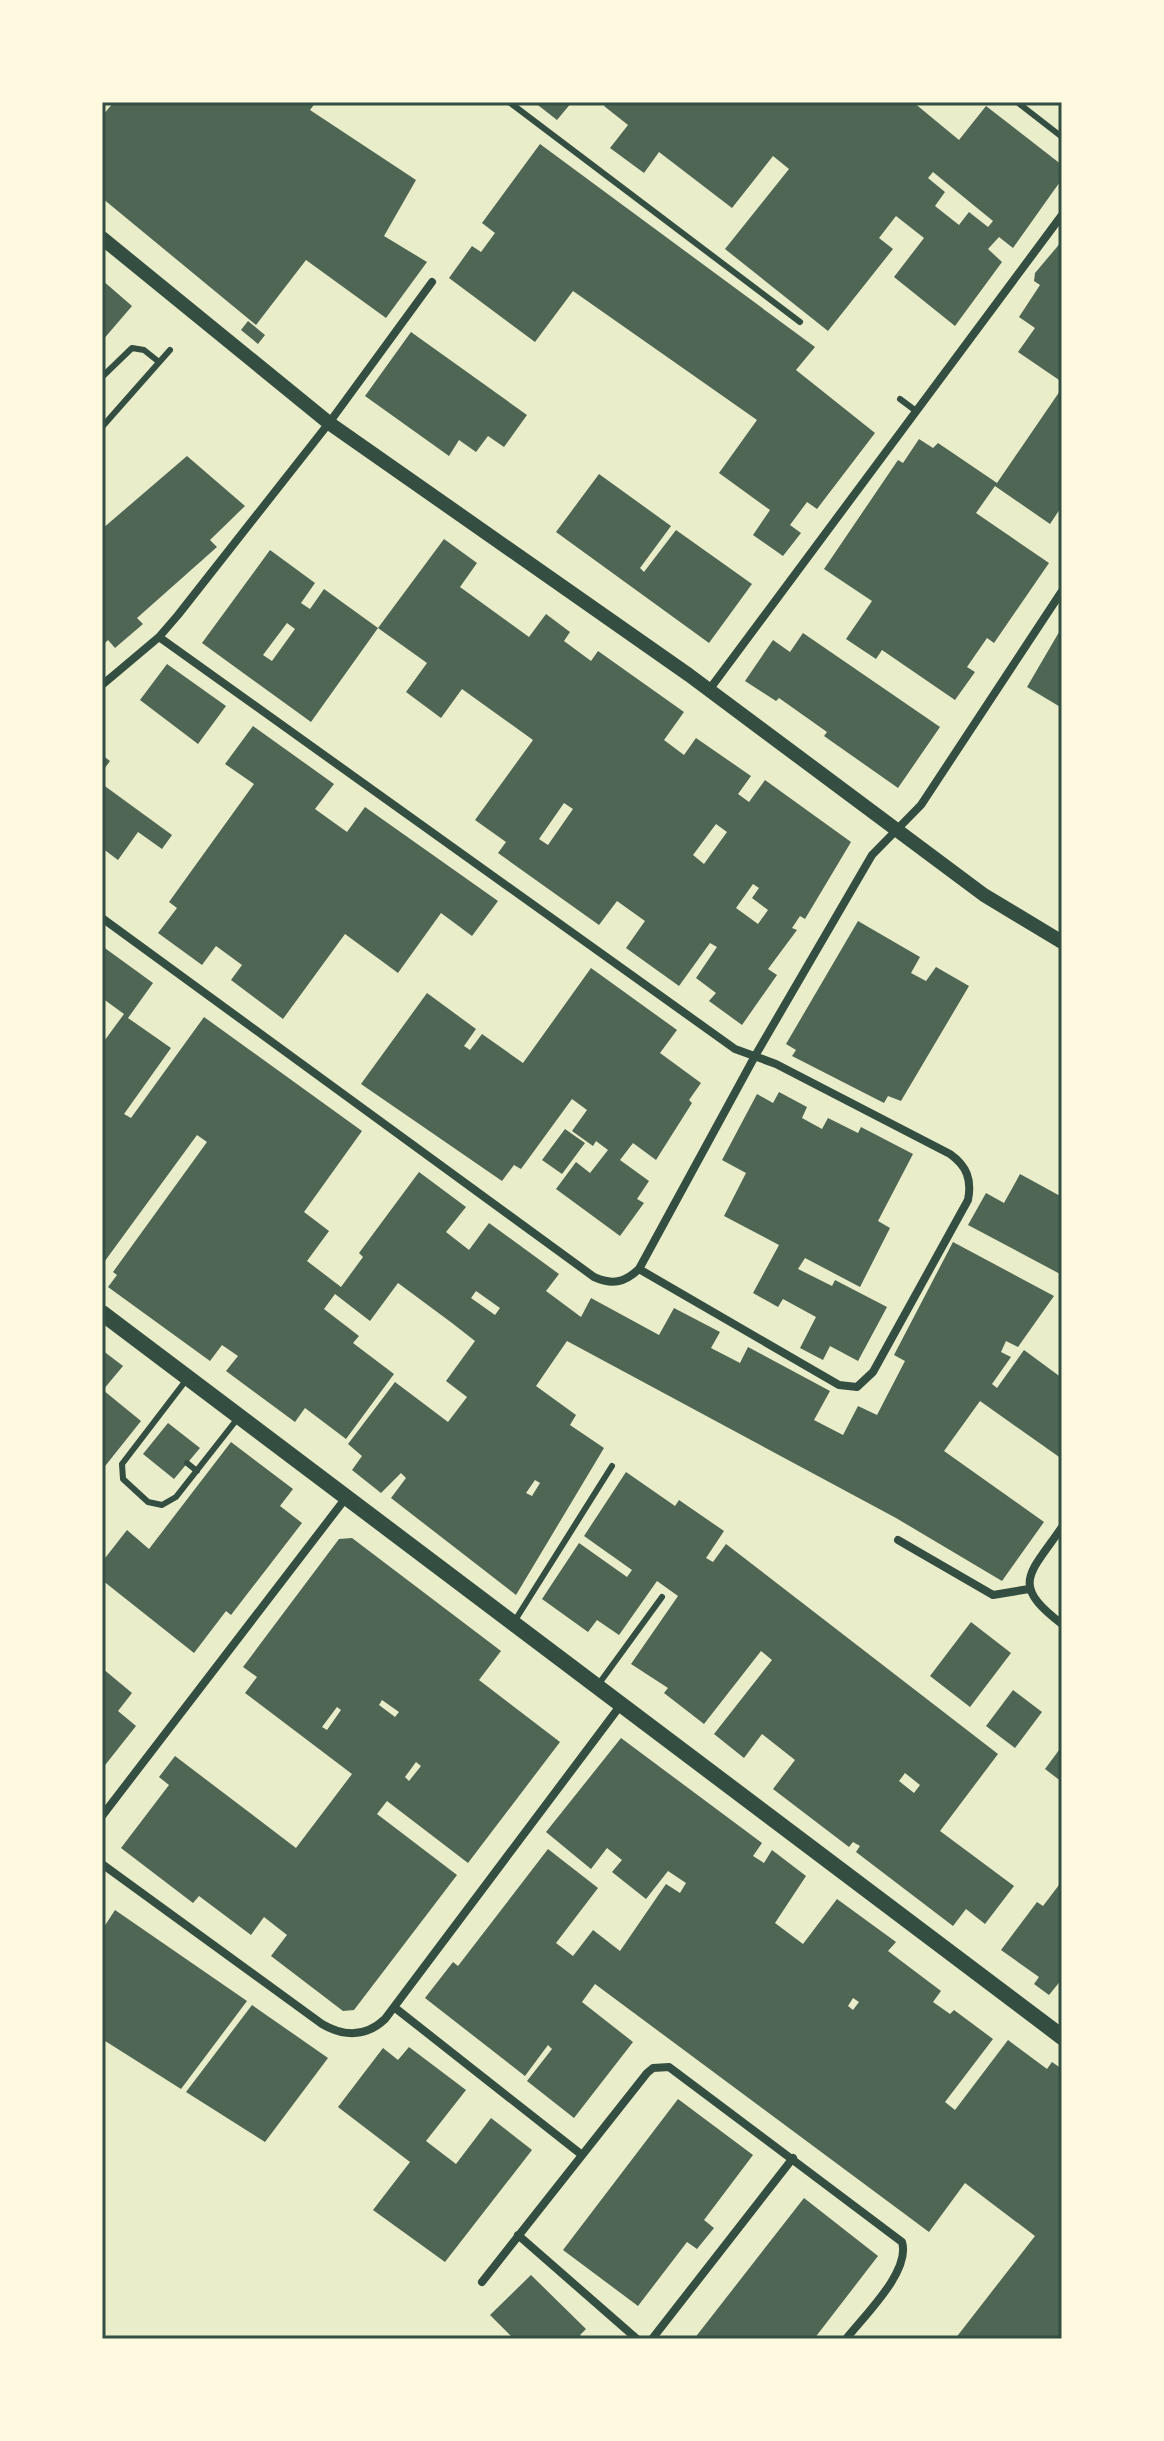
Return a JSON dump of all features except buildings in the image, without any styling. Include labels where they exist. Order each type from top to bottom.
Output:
[{"type":"main road","points":[[102,1313],[1062,2037]]},
{"type":"street","points":[[709,690],[1062,215]]},
{"type":"street","points":[[102,238],[329,423],[709,690],[1009,912],[1062,942]]},
{"type":"street","points":[[102,685],[159,637],[329,423],[432,282]]},
{"type":"street","points":[[102,918],[594,1277],[606,1282],[619,1282],[639,1269],[755,1056],[872,855],[921,805],[1062,591]]},
{"type":"street","points":[[159,637],[735,1049],[755,1056],[950,1154],[958,1159],[969,1177],[968,1200],[873,1372],[857,1387],[839,1385],[639,1269]]},
{"type":"street","points":[[102,1816],[345,1499]]},
{"type":"street","points":[[1062,1527],[1033,1570],[1029,1589],[1033,1600],[1062,1624]]},
{"type":"street","points":[[898,1540],[993,1595],[1029,1589]]},
{"type":"street","points":[[102,1864],[333,2030],[344,2034],[366,2032],[377,2026],[394,2007],[620,1706]]},
{"type":"street","points":[[394,2007],[582,2155]]},
{"type":"street","points":[[482,2282],[647,2073],[661,2066],[677,2071],[896,2236],[905,2251],[902,2267],[846,2339]]},
{"type":"street","points":[[652,2339],[793,2158]]},
{"type":"street","points":[[518,2235],[637,2339]]},
{"type":"lane","points":[[509,102],[800,322]]},
{"type":"lane","points":[[1017,102],[1062,137]]},
{"type":"lane","points":[[102,377],[132,348],[144,350],[159,362]]},
{"type":"lane","points":[[102,427],[170,350]]},
{"type":"lane","points":[[900,399],[916,411]]},
{"type":"lane","points":[[188,1379],[125,1458],[121,1471],[129,1486],[148,1502],[162,1505],[176,1497],[238,1418]]},
{"type":"lane","points":[[187,1463],[197,1471]]},
{"type":"lane","points":[[512,1625],[612,1466]]},
{"type":"lane","points":[[596,1688],[662,1597]]}]
